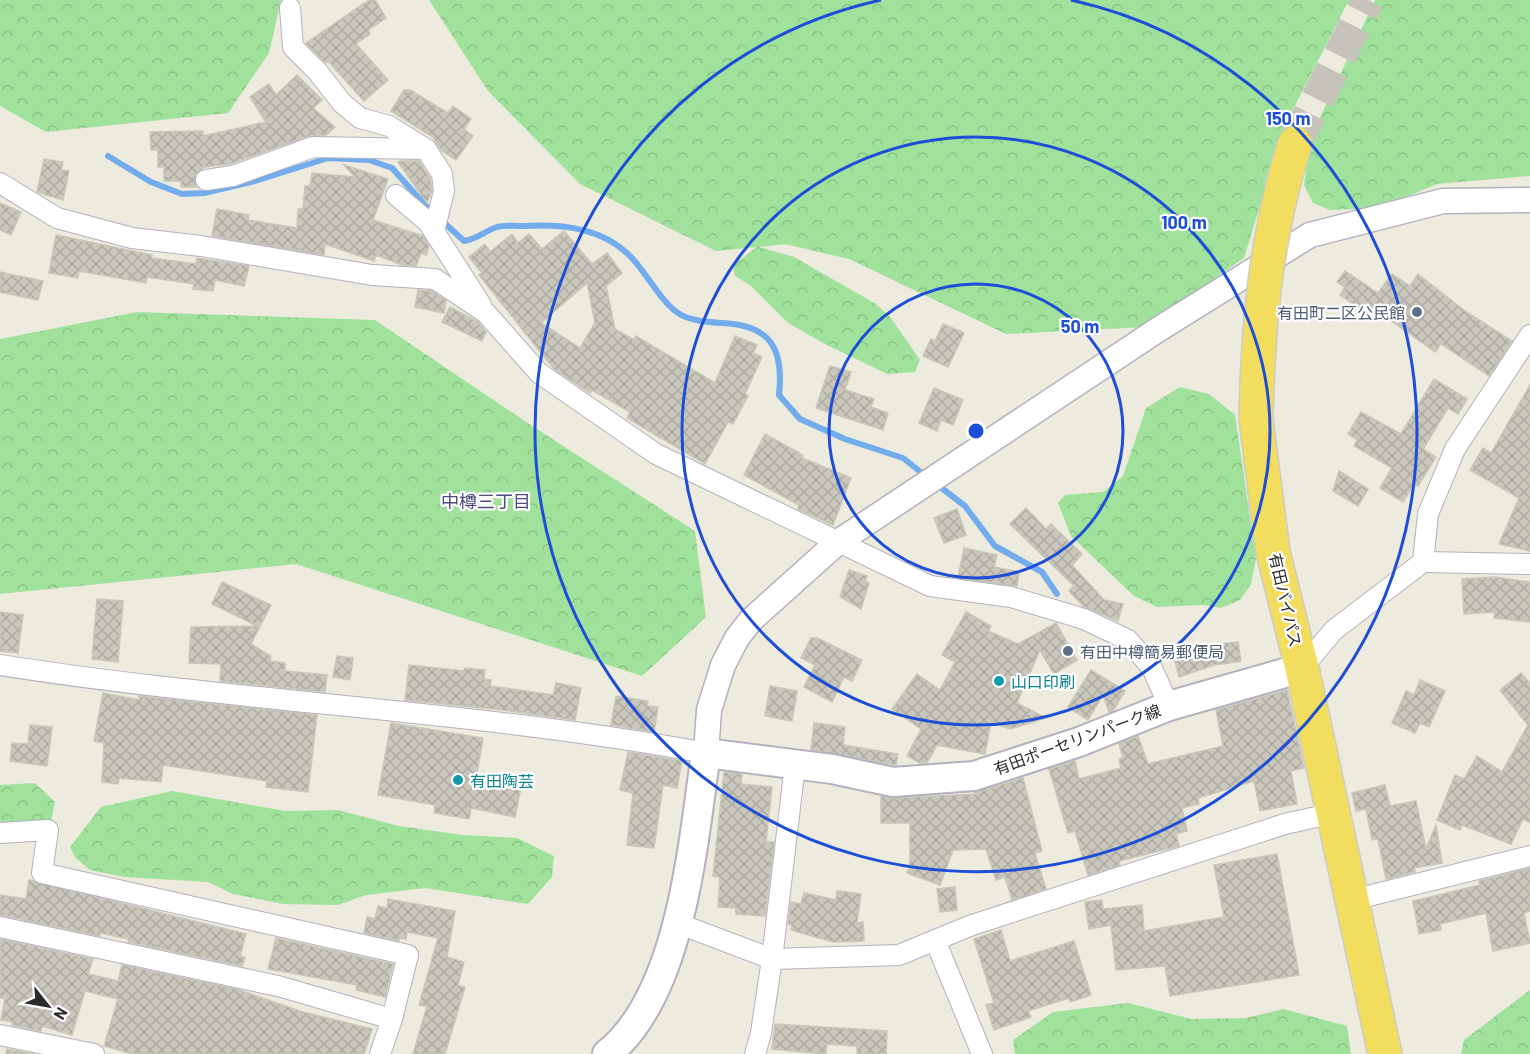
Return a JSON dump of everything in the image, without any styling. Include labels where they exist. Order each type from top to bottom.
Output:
[{"type":"highway","name":"有田バイパス","points":[[1295,142],[1278,195],[1265,277],[1258,334],[1256,419],[1273,552],[1302,668],[1385,1054]]},
{"type":"main road","name":"有田ポーセリンパーク線","points":[[706,753],[832,769],[893,782],[974,776],[1078,742],[1170,706],[1302,668]]},
{"type":"main road","points":[[607,1054],[638,1016],[658,983],[686,885],[706,753]]},
{"type":"street","points":[[290,8],[293,47],[317,70],[342,103],[360,118],[389,126],[426,149],[442,174],[444,191],[434,231]]},
{"type":"street","points":[[206,180],[233,176],[313,147],[426,149]]},
{"type":"street","points":[[0,183],[57,218],[132,238],[201,246],[372,275],[435,279],[486,313]]},
{"type":"street","points":[[396,195],[428,222],[486,313],[539,373],[656,454],[930,586],[1011,597],[1084,619],[1128,640],[1152,669],[1170,706]]},
{"type":"street","points":[[0,665],[181,691],[608,735],[706,753],[709,710],[723,665],[737,638],[751,620],[838,542],[1149,336],[1310,235],[1443,201],[1530,200]]},
{"type":"street","points":[[1423,562],[1428,514],[1455,449],[1530,335]]},
{"type":"street","points":[[1302,668],[1334,630],[1423,562],[1530,564]]},
{"type":"street","points":[[755,1054],[772,959],[795,765]]},
{"type":"street","points":[[677,923],[772,959],[899,955],[972,925],[1286,824],[1334,813]]},
{"type":"street","points":[[0,833],[48,830],[42,873],[408,955],[392,1019],[380,1054]]},
{"type":"street","points":[[1352,900],[1530,856]]},
{"type":"street","points":[[0,927],[278,986],[392,1019]]},
{"type":"street","points":[[935,940],[982,1054]]},
{"type":"street","points":[[0,1035],[94,1054]]},
{"type":"green space","points":[[0,0],[281,0],[269,53],[228,113],[46,132],[0,106]]},
{"type":"green space","points":[[429,0],[1349,0],[1284,127],[1244,258],[1145,327],[1006,334],[849,259],[785,244],[759,247],[794,257],[876,304],[891,318],[920,360],[915,372],[887,374],[788,323],[750,285],[735,276],[733,265],[757,247],[716,251],[580,184],[488,91]]},
{"type":"green space","points":[[1375,0],[1530,0],[1530,176],[1437,184],[1379,208],[1330,210],[1313,203],[1304,185],[1311,137]]},
{"type":"green space","points":[[137,312],[375,320],[526,422],[695,531],[706,617],[642,676],[296,564],[0,594],[0,339]]},
{"type":"green space","points":[[1180,387],[1209,394],[1235,415],[1256,558],[1251,584],[1240,600],[1221,608],[1204,605],[1157,607],[1134,596],[1071,536],[1058,503],[1065,495],[1103,492],[1123,476],[1146,408]]},
{"type":"green space","points":[[35,783],[55,802],[51,821],[0,823],[0,785]]},
{"type":"green space","points":[[172,791],[286,811],[338,810],[399,826],[462,835],[517,838],[554,856],[552,877],[528,904],[425,888],[366,895],[338,905],[283,904],[233,894],[208,882],[124,877],[90,870],[75,857],[70,847],[101,807]]},
{"type":"green space","points":[[1530,990],[1530,1054],[1461,1054],[1464,1040]]},
{"type":"green space","points":[[1128,1003],[1191,1019],[1246,1018],[1283,1009],[1347,1026],[1351,1054],[1015,1054],[1013,1040],[1053,1012]]},
{"type":"building","points":[[369,0],[375,0],[386,18],[368,30],[370,34],[356,44],[388,80],[364,101],[328,61],[326,63],[306,43]]},
{"type":"building","points":[[297,75],[322,100],[313,108],[335,127],[326,135],[309,136],[230,164],[204,167],[195,175],[196,187],[181,187],[181,181],[164,181],[164,167],[158,167],[158,150],[151,150],[150,132],[203,131],[203,136],[266,122],[250,97],[269,84],[276,95]]},
{"type":"building","points":[[404,90],[410,90],[448,113],[453,106],[471,119],[464,129],[473,136],[456,160],[441,150],[433,137],[391,111]]},
{"type":"building","points":[[44,159],[63,162],[61,170],[69,171],[63,200],[37,192]]},
{"type":"building","points":[[419,161],[430,178],[432,190],[427,203],[398,162]]},
{"type":"building","points":[[344,165],[388,179],[373,220],[423,236],[429,246],[426,255],[421,253],[416,266],[402,265],[376,255],[374,261],[325,244],[324,255],[212,236],[217,209],[249,215],[248,220],[297,228],[298,209],[303,209],[305,186],[310,186],[312,173],[355,177]]},
{"type":"building","points":[[0,203],[21,212],[11,235],[0,230]]},
{"type":"building","points":[[564,231],[592,264],[607,253],[622,273],[606,286],[615,329],[634,340],[636,336],[715,383],[735,336],[757,345],[753,353],[762,357],[745,394],[748,396],[733,424],[728,422],[705,464],[627,418],[630,412],[592,390],[590,393],[554,369],[479,275],[482,273],[469,257],[485,244],[490,252],[512,234],[518,243],[529,234],[542,249]],"holes":[[[587,283],[595,323],[580,348],[541,323]]]},
{"type":"building","points":[[56,235],[152,255],[151,258],[196,264],[197,258],[249,266],[244,286],[215,280],[213,291],[193,289],[194,284],[147,277],[146,283],[79,271],[78,278],[49,273]]},
{"type":"building","points":[[1345,271],[1378,293],[1392,274],[1410,286],[1418,274],[1465,311],[1512,341],[1489,376],[1441,344],[1435,352],[1365,302],[1360,309],[1340,295],[1345,287],[1337,282]]},
{"type":"building","points":[[0,272],[43,281],[38,300],[0,292]]},
{"type":"building","points":[[418,290],[432,291],[446,301],[444,313],[415,307]]},
{"type":"building","points":[[450,307],[478,322],[486,332],[482,341],[442,322]]},
{"type":"building","points":[[943,324],[964,333],[948,367],[923,356],[931,339],[935,341]]},
{"type":"building","points":[[830,366],[851,372],[845,390],[874,399],[871,407],[888,413],[883,430],[816,408]]},
{"type":"building","points":[[1434,379],[1467,399],[1458,414],[1448,408],[1423,449],[1436,457],[1418,486],[1414,484],[1403,502],[1380,488],[1392,468],[1354,446],[1357,440],[1348,434],[1361,412],[1401,434]]},
{"type":"building","points":[[1530,385],[1530,551],[1499,544],[1519,498],[1470,470],[1483,448],[1491,453]]},
{"type":"building","points":[[934,388],[963,400],[953,425],[941,420],[937,431],[919,423]]},
{"type":"building","points":[[765,434],[803,455],[802,458],[851,478],[833,525],[798,509],[799,505],[744,475]]},
{"type":"building","points":[[1339,471],[1368,489],[1358,506],[1333,491]]},
{"type":"building","points":[[1026,508],[1046,529],[1051,524],[1082,554],[1072,565],[1104,600],[1123,604],[1118,621],[1083,606],[1069,591],[1074,586],[1010,524]]},
{"type":"building","points":[[957,509],[966,535],[944,543],[934,518]]},
{"type":"building","points":[[964,548],[997,555],[994,567],[1019,572],[1017,586],[958,578]]},
{"type":"building","points":[[849,570],[867,576],[865,581],[869,583],[861,609],[840,597]]},
{"type":"building","points":[[1495,577],[1530,582],[1530,622],[1494,618],[1495,612],[1464,614],[1462,579]]},
{"type":"building","points":[[222,582],[271,605],[251,644],[271,656],[270,661],[285,663],[285,671],[327,675],[325,692],[220,681],[221,664],[189,663],[191,627],[257,626],[212,604]]},
{"type":"building","points":[[97,599],[123,601],[118,662],[92,659]]},
{"type":"building","points":[[0,612],[23,615],[18,653],[0,651]]},
{"type":"building","points":[[966,612],[991,626],[988,631],[1018,644],[1056,623],[1077,660],[1054,674],[1040,650],[1017,703],[1046,718],[1010,729],[991,722],[985,754],[937,745],[927,763],[920,763],[907,756],[921,729],[892,709],[917,674],[940,690],[955,662],[942,655]]},
{"type":"building","points":[[811,638],[817,638],[862,660],[852,681],[844,677],[832,702],[804,687],[815,665],[801,658]]},
{"type":"building","points":[[1238,642],[1241,661],[1214,665],[1179,677],[1173,654],[1209,645]]},
{"type":"building","points":[[337,656],[353,658],[350,680],[333,677]]},
{"type":"building","points":[[409,665],[464,671],[465,668],[485,670],[484,679],[491,680],[490,686],[553,695],[556,683],[581,688],[575,720],[405,700]]},
{"type":"building","points":[[1091,670],[1125,691],[1113,711],[1109,712],[1103,695],[1088,720],[1068,707]]},
{"type":"building","points":[[1521,673],[1530,683],[1530,823],[1523,819],[1511,844],[1462,825],[1460,830],[1437,820],[1455,775],[1464,779],[1477,756],[1502,772],[1528,725],[1500,690]]},
{"type":"building","points":[[1420,680],[1445,691],[1429,727],[1420,723],[1415,733],[1392,723],[1406,691],[1414,695]]},
{"type":"building","points":[[770,686],[797,691],[792,721],[765,716]]},
{"type":"building","points":[[1287,690],[1304,768],[1291,771],[1297,804],[1260,811],[1254,781],[1198,798],[1199,804],[1182,808],[1187,831],[1176,834],[1179,846],[1119,861],[1120,865],[1088,875],[1075,831],[1068,833],[1049,769],[1075,761],[1079,779],[1121,768],[1119,759],[1123,758],[1119,744],[1138,736],[1148,764],[1223,746],[1216,710]]},
{"type":"building","points":[[103,693],[139,700],[139,696],[317,715],[308,792],[266,787],[267,781],[163,765],[161,782],[119,778],[118,784],[102,782],[104,743],[94,741]]},
{"type":"building","points":[[616,696],[648,701],[647,706],[658,707],[654,732],[611,725]]},
{"type":"building","points":[[391,723],[483,738],[476,779],[521,787],[515,817],[471,808],[469,819],[434,813],[435,805],[378,795]]},
{"type":"building","points":[[814,723],[845,727],[843,745],[898,754],[896,765],[811,750]]},
{"type":"building","points":[[30,725],[52,727],[47,766],[10,761],[12,743],[28,744]]},
{"type":"building","points":[[628,752],[682,761],[677,788],[663,785],[654,848],[627,845],[633,793],[620,790]]},
{"type":"building","points":[[724,772],[742,774],[741,784],[772,787],[766,842],[774,842],[765,916],[736,914],[736,908],[718,907],[720,877],[713,876]]},
{"type":"building","points":[[1023,778],[1042,851],[1035,853],[1046,889],[1012,900],[1005,877],[996,880],[986,849],[953,850],[940,885],[907,873],[910,866],[910,823],[881,823],[881,796],[894,798],[977,794],[975,793]]},
{"type":"building","points":[[1385,785],[1390,806],[1416,801],[1426,849],[1436,825],[1442,863],[1414,868],[1415,872],[1386,879],[1378,839],[1372,840],[1366,809],[1356,811],[1352,793]]},
{"type":"building","points":[[1277,854],[1299,975],[1170,996],[1165,966],[1116,970],[1111,925],[1089,929],[1085,902],[1102,900],[1103,909],[1142,905],[1144,931],[1224,917],[1214,865]]},
{"type":"building","points":[[1530,868],[1530,911],[1524,913],[1530,943],[1493,951],[1486,913],[1440,924],[1441,930],[1419,934],[1413,901],[1480,885],[1479,881]]},
{"type":"building","points":[[29,880],[246,934],[240,956],[245,958],[242,966],[128,942],[129,939],[100,933],[100,936],[0,915],[0,895],[26,899]]},
{"type":"building","points":[[955,887],[957,910],[940,912],[937,889]]},
{"type":"building","points":[[837,891],[861,894],[857,923],[863,922],[864,941],[833,942],[791,930],[792,925],[788,924],[791,902],[801,904],[804,893],[836,900]]},
{"type":"building","points":[[388,899],[455,911],[447,957],[464,962],[458,985],[465,987],[445,1054],[413,1054],[427,1006],[419,1005],[438,938],[407,932],[406,939],[399,938],[399,941],[364,933],[367,917],[375,919],[378,906],[387,908]]},
{"type":"building","points":[[1001,930],[1010,961],[1074,941],[1091,995],[1070,1002],[1069,998],[1028,1011],[1031,1017],[994,1030],[986,1005],[994,1003],[974,939]]},
{"type":"building","points":[[276,938],[393,964],[385,997],[356,990],[357,985],[268,969]]},
{"type":"building","points":[[0,939],[93,959],[88,974],[118,981],[122,965],[236,989],[303,1012],[372,1029],[364,1054],[133,1054],[104,1046],[118,999],[85,991],[72,1035],[42,1026],[41,1031],[12,1025],[12,1022],[1,1020],[5,998],[0,998]]},
{"type":"building","points":[[775,1024],[887,1031],[886,1054],[857,1054],[857,1046],[827,1044],[826,1054],[772,1049]]},
{"type":"building","points":[[7,1049],[33,1054],[6,1054]]},
{"type":"waterway","points":[[108,156],[151,182],[182,194],[204,193],[255,181],[328,158],[369,160],[392,168],[426,206],[464,241],[497,227],[507,226],[568,227],[595,234],[620,247],[631,257],[666,302],[678,313],[699,321],[739,325],[752,329],[771,342],[779,365],[779,395],[800,419],[845,439],[903,458],[927,477]]},
{"type":"waterway","points":[[935,483],[965,506],[995,546],[1042,572],[1057,594]]},
{"type":"tunnel","points":[[1295,143],[1368,0]]},
{"type":"place","name":"有田町二区公民館","points":[[1417,312]]},
{"type":"place","name":"有田中樽簡易郵便局","points":[[1068,651]]},
{"type":"place","name":"山口印刷","points":[[999,681]]},
{"type":"place","name":"有田陶芸","points":[[458,780]]},
{"type":"district","name":"中樽三丁目","points":[[486,501]]}]
